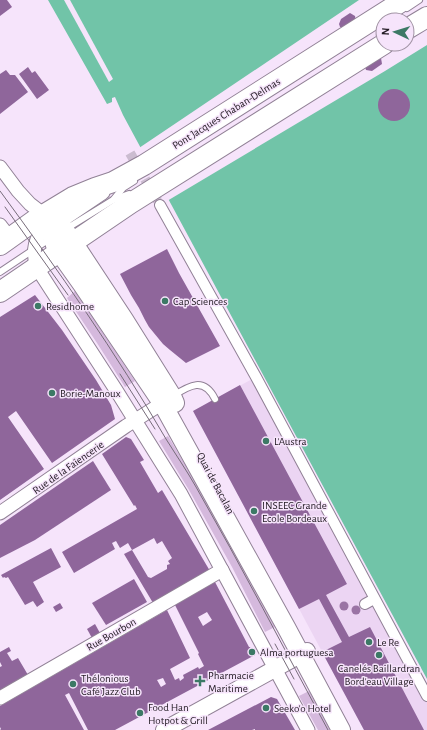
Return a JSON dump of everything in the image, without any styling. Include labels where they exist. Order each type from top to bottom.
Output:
[{"type":"main road","name":"Pont Jacques Chaban-Delmas","points":[[415,15],[427,16]]},
{"type":"main road","name":"Pont Jacques Chaban-Delmas","points":[[58,233],[73,197],[95,188],[113,191],[151,183],[375,33]]},
{"type":"main road","name":"Pont Jacques Chaban-Delmas","points":[[58,233],[151,183],[375,49]]},
{"type":"main road","points":[[3,236],[58,233]]},
{"type":"main road","points":[[0,292],[36,268],[58,233]]},
{"type":"main road","name":"Quai de Bacalan","points":[[58,233],[125,321],[167,400],[183,421],[304,653],[341,730]]},
{"type":"main road","name":"Quai de Bacalan","points":[[304,653],[349,730]]},
{"type":"street","name":"Quai de Bacalan","points":[[0,167],[18,191],[58,233]]},
{"type":"street","points":[[151,183],[427,696]]},
{"type":"street","points":[[58,233],[42,231],[34,248],[36,268],[66,312],[181,494],[308,730]]},
{"type":"street","name":"Rue de la Faïencerie","points":[[0,513],[167,400]]},
{"type":"street","name":"Rue Bourbon","points":[[0,698],[222,570]]},
{"type":"street","points":[[365,604],[374,599]]},
{"type":"street","points":[[164,730],[304,653]]},
{"type":"lane","points":[[406,12],[420,0]]},
{"type":"lane","points":[[113,191],[127,195],[133,192]]},
{"type":"lane","name":"Pont Jacques Chaban-Delmas","points":[[58,233],[113,191]]},
{"type":"lane","points":[[0,272],[58,233]]},
{"type":"lane","points":[[167,400],[190,386],[197,385],[208,388],[212,392],[215,399]]},
{"type":"shaded area","points":[[48,0],[427,0],[427,679],[123,115],[115,97],[112,98],[112,102],[107,104]]},
{"type":"shaded area","points":[[75,291],[135,381],[125,387],[67,298]]},
{"type":"shaded area","points":[[256,377],[427,696],[427,730],[364,730],[193,411]]},
{"type":"shaded area","points":[[168,436],[275,627],[265,632],[232,567],[189,490],[159,441]]},
{"type":"shaded area","points":[[309,691],[330,730],[318,730],[299,696]]},
{"type":"pier","points":[[64,0],[70,0],[113,79],[109,82]]},
{"type":"pier","points":[[359,0],[427,0],[427,45],[167,201],[139,148]]},
{"type":"building","points":[[0,0],[7,0],[12,7],[0,16]]},
{"type":"building","points":[[350,13],[355,16],[356,22],[346,28],[340,27],[339,24],[341,19]]},
{"type":"building","points":[[376,56],[381,58],[382,64],[372,71],[366,70],[365,67]]},
{"type":"building","points":[[28,67],[32,73],[35,71],[49,90],[37,99],[19,74]]},
{"type":"building","points":[[6,70],[10,75],[15,75],[28,92],[0,114],[0,74]]},
{"type":"building","points":[[391,89],[397,89],[407,96],[410,105],[409,111],[403,118],[397,121],[391,121],[381,114],[378,108],[378,102],[385,92]]},
{"type":"building","name":"Cap Sciences","points":[[167,249],[220,346],[186,363],[163,344],[149,327],[120,274]]},
{"type":"building","name":"Borie-Manoux","points":[[35,295],[62,330],[96,380],[111,405],[115,419],[52,463],[16,411],[8,417],[44,469],[0,500],[0,317]]},
{"type":"building","points":[[240,385],[347,584],[326,595],[349,637],[370,627],[424,730],[364,730],[322,652],[342,642],[319,599],[299,609],[193,411]]},
{"type":"building","points":[[126,437],[131,439],[144,460],[140,462],[158,493],[162,490],[210,571],[153,603],[124,554],[132,550],[128,543],[120,548],[116,541],[112,543],[115,549],[74,573],[62,552],[137,509],[102,454]],"holes":[[[154,538],[157,544],[162,541],[172,558],[168,561],[170,564],[167,565],[167,569],[151,578],[148,577],[132,550]]]},
{"type":"building","points":[[93,461],[111,490],[35,540],[0,558],[0,525]]},
{"type":"building","points":[[51,548],[61,567],[33,582],[44,602],[37,607],[33,601],[25,605],[8,577],[3,578],[1,575]]},
{"type":"building","points":[[134,579],[147,602],[106,625],[92,603]]},
{"type":"building","points":[[215,582],[249,647],[255,655],[115,730],[88,730],[69,693],[65,695],[84,730],[0,730],[0,706],[167,610],[190,658],[170,669],[175,680],[179,678],[180,681],[184,678],[183,675],[198,667],[199,669],[204,666],[175,605]],"holes":[[[207,612],[212,620],[203,626],[198,617]],[[163,678],[166,684],[161,687],[157,680]]]},
{"type":"building","points":[[60,603],[63,608],[56,612],[53,607]]},
{"type":"building","points":[[95,624],[100,633],[92,638],[87,629]]},
{"type":"building","points":[[9,647],[11,651],[7,653],[12,661],[18,658],[28,675],[0,691],[0,667],[2,666],[0,662],[0,652]]},
{"type":"building","name":"Seeko'o Hotel","points":[[271,697],[277,699],[295,730],[208,730]]},
{"type":"tunnel","points":[[130,153],[160,205]]},
{"type":"tram line","points":[[0,191],[44,251],[107,344],[189,475],[230,547],[328,730]]},
{"type":"tram line","points":[[5,207],[68,295]]},
{"type":"tram line","points":[[120,374],[155,429]]},
{"type":"tram line","points":[[275,644],[294,679]]},
{"type":"place","name":"Cap Sciences","points":[[165,301]]},
{"type":"place","name":"Residhome","points":[[38,306]]},
{"type":"place","name":"Borie-Manoux","points":[[52,393]]},
{"type":"place","name":"L'Austra","points":[[266,441]]},
{"type":"place","name":"INSEEC Grande Ecole Bordeaux","points":[[254,511]]},
{"type":"place","name":"Le Re","points":[[369,642]]},
{"type":"place","name":"Alma portuguesa","points":[[252,652]]},
{"type":"place","name":"Canelés Baillardran Bord'eau Village","points":[[379,655]]},
{"type":"place","name":"Pharmacie Maritime","points":[[200,681]]},
{"type":"place","name":"Thélonious Café Jazz Club","points":[[73,684]]},
{"type":"place","name":"Seeko'o Hotel","points":[[266,708]]},
{"type":"place","name":"Food Han Hotpot & Grill","points":[[140,713]]}]
